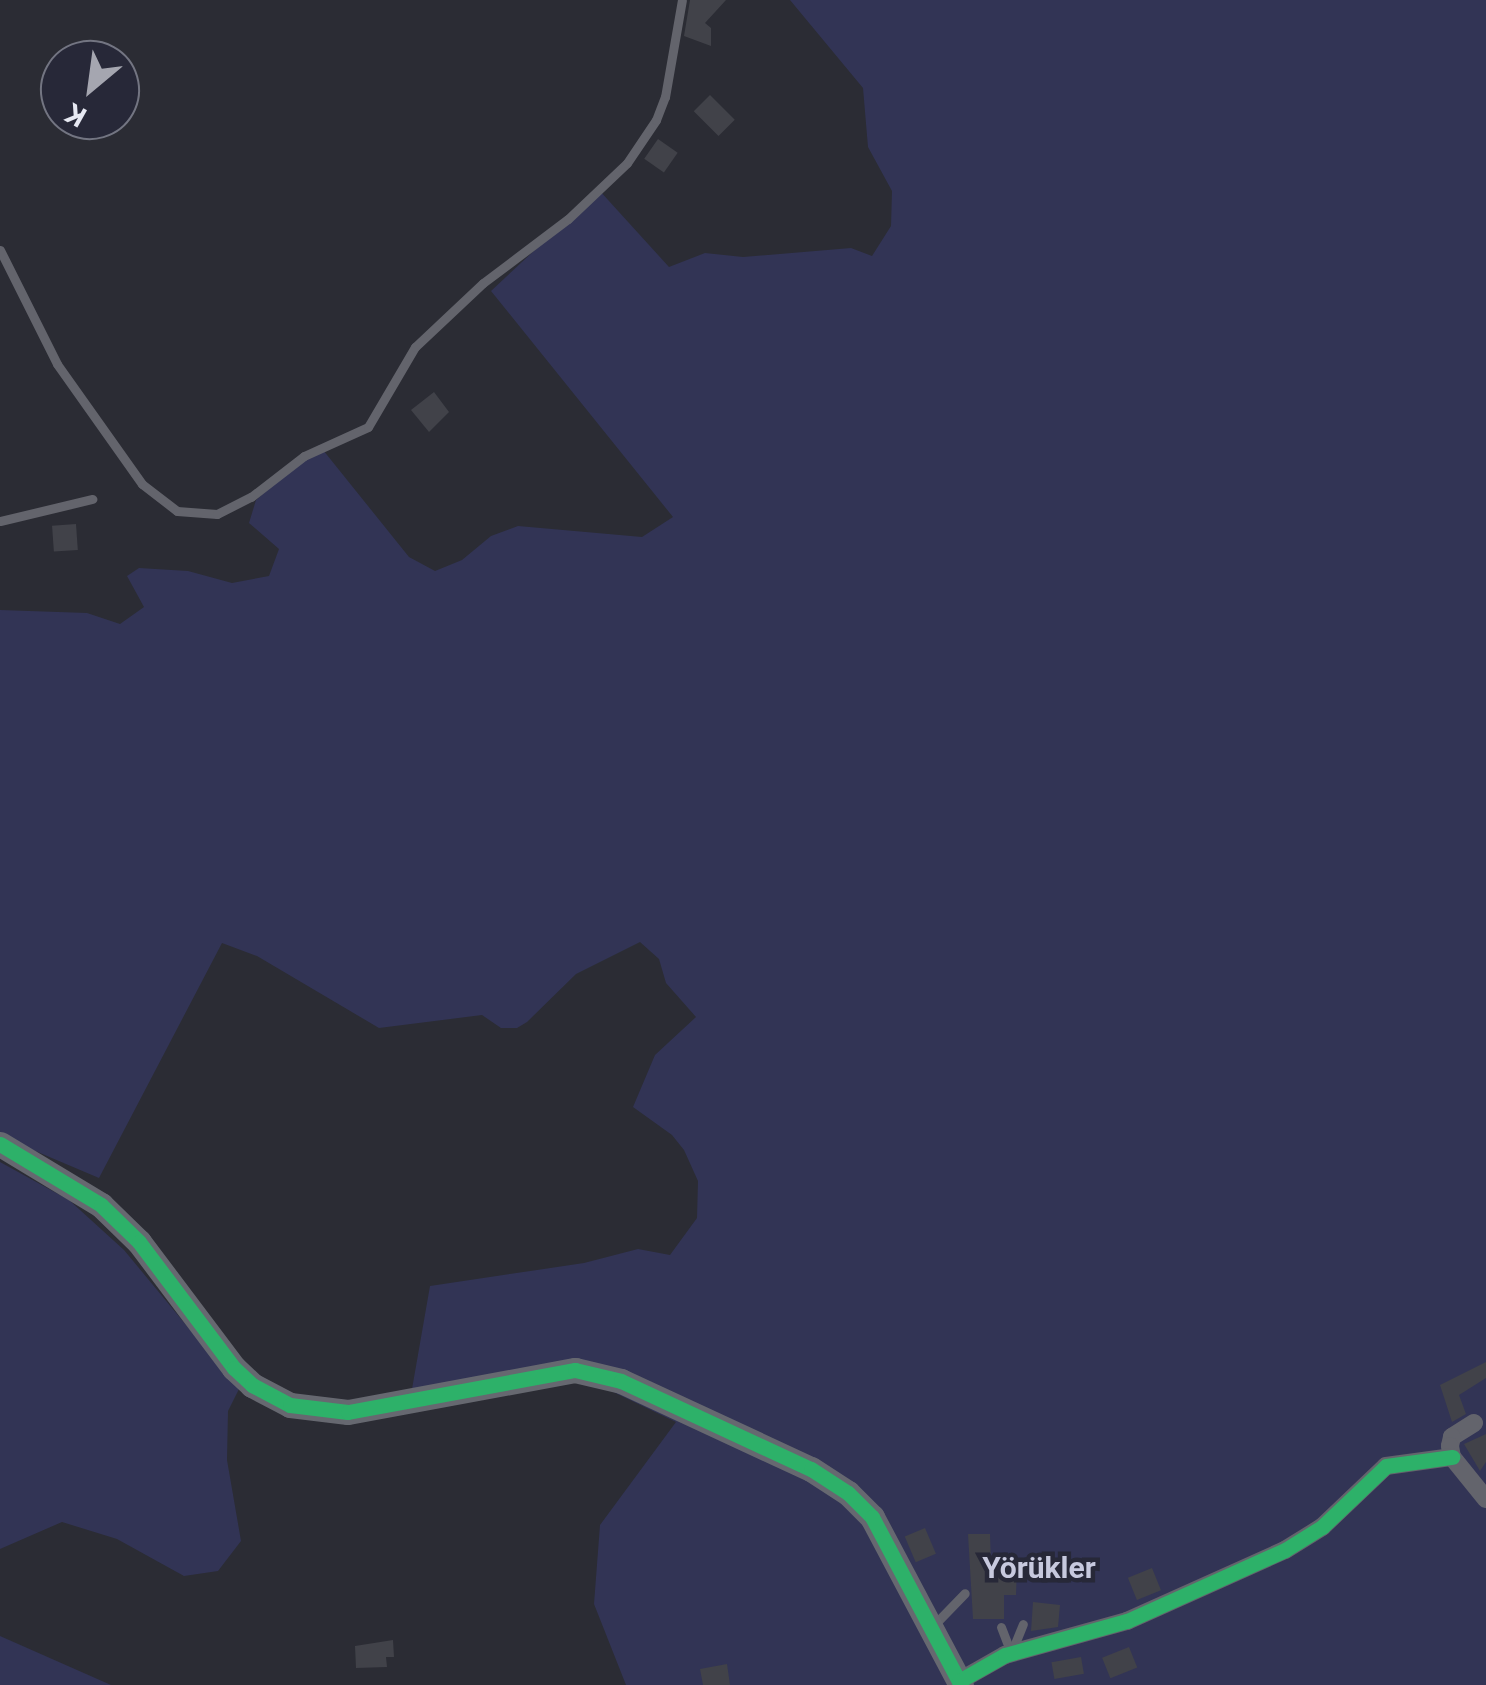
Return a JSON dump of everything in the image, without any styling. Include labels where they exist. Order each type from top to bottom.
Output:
[{"type":"street","points":[[0,1144],[81,1189],[111,1214],[139,1242],[234,1368],[272,1397],[308,1411],[348,1412],[562,1370],[607,1376],[811,1469],[848,1493],[882,1532],[960,1683],[982,1665],[1102,1631],[1285,1550],[1322,1526],[1386,1466],[1452,1458]]},
{"type":"street","points":[[1474,1423],[1452,1437],[1452,1458],[1486,1499]]},
{"type":"street","points":[[1466,1473],[1486,1468]]},
{"type":"lane","points":[[0,250],[57,364],[142,484],[177,511],[217,514],[252,498],[304,456],[368,427],[415,347],[483,283],[568,219],[627,162],[656,120],[665,97],[682,0]]},
{"type":"lane","points":[[0,522],[92,499]]},
{"type":"lane","points":[[932,1627],[966,1593]]},
{"type":"lane","points":[[1011,1654],[1023,1624]]},
{"type":"lane","points":[[1001,1628],[1011,1654]]},
{"type":"shaded area","points":[[790,0],[1486,0],[1486,1685],[626,1685],[594,1604],[600,1525],[676,1422],[605,1388],[571,1381],[400,1415],[412,1389],[430,1286],[584,1263],[638,1249],[670,1255],[697,1218],[698,1181],[684,1150],[672,1135],[633,1107],[655,1055],[696,1017],[666,983],[659,959],[640,942],[576,974],[517,1028],[501,1028],[482,1015],[379,1028],[257,956],[222,943],[99,1178],[0,1136],[0,610],[87,613],[120,624],[144,607],[127,576],[139,568],[188,571],[232,583],[269,576],[279,549],[249,523],[256,500],[319,445],[409,557],[435,571],[462,560],[491,536],[518,526],[642,537],[673,517],[491,291],[599,190],[669,267],[705,253],[743,257],[851,248],[872,256],[891,226],[892,191],[868,147],[863,88]]},
{"type":"shaded area","points":[[0,1162],[69,1200],[124,1250],[239,1389],[228,1411],[227,1460],[241,1541],[218,1571],[184,1576],[117,1539],[62,1522],[0,1549]]},
{"type":"shaded area","points":[[0,1636],[111,1685],[0,1685]]},
{"type":"building","points":[[690,0],[726,0],[705,23],[711,28],[711,46],[684,36]]},
{"type":"building","points":[[710,95],[735,120],[718,136],[694,111]]},
{"type":"building","points":[[658,139],[678,153],[664,172],[644,159]]},
{"type":"building","points":[[434,392],[449,412],[429,432],[411,410]]},
{"type":"building","points":[[76,524],[78,550],[54,552],[52,526]]},
{"type":"building","points":[[1486,1362],[1486,1378],[1459,1395],[1466,1414],[1452,1422],[1440,1385]]},
{"type":"building","points":[[1486,1434],[1486,1462],[1480,1471],[1464,1444]]},
{"type":"building","points":[[925,1528],[936,1554],[916,1562],[905,1537]]},
{"type":"building","points":[[968,1534],[990,1534],[991,1564],[1017,1567],[1016,1595],[1004,1595],[1004,1619],[973,1619]]},
{"type":"building","points":[[1152,1568],[1161,1590],[1137,1600],[1128,1578]]},
{"type":"building","points":[[1033,1602],[1060,1605],[1058,1627],[1031,1631]]},
{"type":"building","points":[[393,1640],[394,1657],[386,1657],[387,1667],[356,1668],[355,1646]]},
{"type":"building","points":[[1129,1647],[1137,1667],[1110,1678],[1102,1658]]},
{"type":"building","points":[[1081,1657],[1084,1674],[1054,1679],[1051,1662]]},
{"type":"building","points":[[727,1664],[730,1685],[703,1685],[700,1669]]},
{"type":"cycle path","points":[[0,1144],[101,1205],[139,1242],[234,1368],[252,1385],[290,1405],[348,1412],[575,1370],[621,1381],[811,1469],[848,1493],[872,1517],[961,1685]]},
{"type":"cycle path","points":[[959,1681],[1005,1655],[1127,1621],[1285,1550],[1322,1527],[1386,1466],[1452,1457]]},
{"type":"district","name":"Yörükler","points":[[1039,1568]]}]
